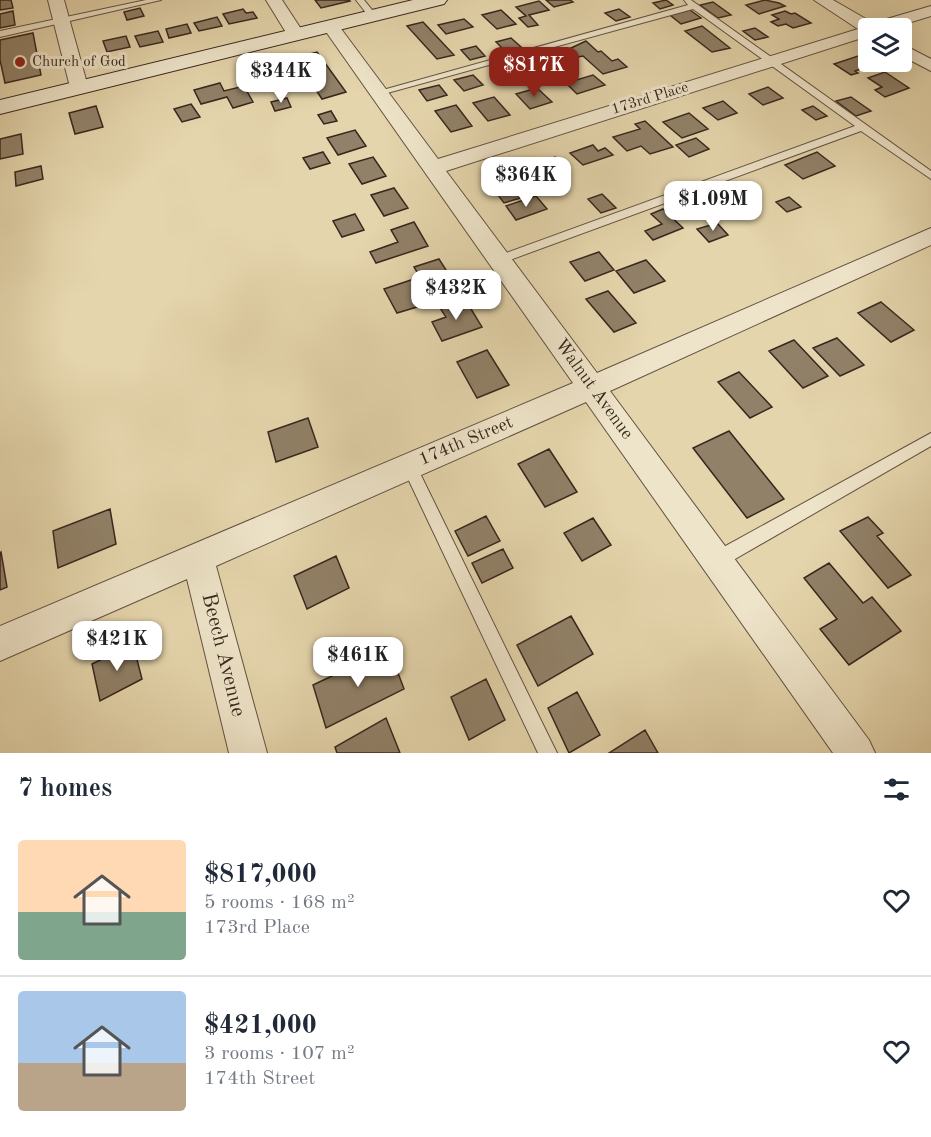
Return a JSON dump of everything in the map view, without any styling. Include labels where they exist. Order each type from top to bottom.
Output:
[{"type":"street","points":[[56,0],[79,87]]},
{"type":"street","points":[[274,0],[296,35]]},
{"type":"street","points":[[0,107],[330,26],[366,8],[437,0]]},
{"type":"street","points":[[822,0],[858,23]]},
{"type":"street","points":[[908,18],[931,11]]},
{"type":"street","name":"Walnut Avenue","points":[[330,26],[376,93],[856,753]]},
{"type":"street","name":"173rd Place","points":[[432,168],[858,33]]},
{"type":"street","points":[[912,54],[931,66]]},
{"type":"street","name":"174th Street","points":[[0,644],[592,387],[931,236]]},
{"type":"street","name":"Beech Avenue","points":[[198,557],[248,753]]},
{"type":"lane","points":[[0,34],[156,0]]},
{"type":"lane","points":[[376,93],[689,3],[931,176]]},
{"type":"lane","points":[[499,260],[862,127]]},
{"type":"lane","points":[[717,560],[931,439]]},
{"type":"lane","points":[[409,466],[548,753]]},
{"type":"building","points":[[0,0],[11,0],[13,8],[0,10]]},
{"type":"building","points":[[315,0],[349,0],[350,1],[321,8]]},
{"type":"building","points":[[546,0],[570,0],[573,2],[554,7]]},
{"type":"building","points":[[666,0],[673,5],[660,9],[653,3]]},
{"type":"building","points":[[765,0],[785,6],[759,14],[746,5]]},
{"type":"building","points":[[539,1],[549,10],[529,15],[538,25],[528,27],[519,18],[526,16],[516,7]]},
{"type":"building","points":[[713,2],[731,15],[718,18],[700,5]]},
{"type":"building","points":[[140,8],[144,16],[127,20],[124,12]]},
{"type":"building","points":[[243,9],[246,13],[253,12],[257,18],[229,24],[223,14]]},
{"type":"building","points":[[619,9],[630,17],[616,21],[605,13]]},
{"type":"building","points":[[501,10],[516,24],[497,29],[482,15]]},
{"type":"building","points":[[690,10],[701,18],[681,24],[670,15]]},
{"type":"building","points":[[13,11],[15,25],[0,28],[0,14]]},
{"type":"building","points":[[785,11],[795,13],[811,23],[793,28],[786,24],[778,26],[771,22],[779,19],[772,15]]},
{"type":"building","points":[[217,17],[222,26],[199,31],[194,23]]},
{"type":"building","points":[[464,19],[473,27],[446,34],[438,25]]},
{"type":"building","points":[[423,22],[454,55],[437,59],[407,26]]},
{"type":"building","points":[[187,24],[191,33],[169,38],[166,29]]},
{"type":"building","points":[[702,26],[730,48],[712,52],[685,31]]},
{"type":"building","points":[[755,28],[768,37],[755,40],[743,31]]},
{"type":"building","points":[[158,31],[163,42],[140,47],[135,36]]},
{"type":"building","points":[[33,33],[41,75],[5,83],[0,60],[0,40]]},
{"type":"building","points":[[126,36],[130,47],[107,52],[103,41]]},
{"type":"building","points":[[511,38],[521,47],[506,52],[496,42]]},
{"type":"building","points":[[586,41],[612,61],[618,59],[627,67],[603,74],[583,56],[578,57],[569,49]]},
{"type":"building","points":[[476,46],[485,56],[470,60],[461,50]]},
{"type":"building","points":[[317,52],[346,92],[322,99],[295,58]]},
{"type":"building","points":[[858,56],[858,70],[855,71],[858,73],[851,75],[834,64]]},
{"type":"building","points":[[287,59],[291,66],[284,67],[288,74],[271,78],[263,64]]},
{"type":"building","points":[[885,72],[909,88],[885,97],[875,90],[882,87],[868,78]]},
{"type":"building","points":[[473,75],[483,85],[464,91],[454,80]]},
{"type":"building","points":[[593,75],[605,85],[577,94],[566,83]]},
{"type":"building","points":[[220,83],[224,91],[244,86],[253,102],[233,108],[227,97],[201,104],[194,90]]},
{"type":"building","points":[[439,85],[447,95],[427,101],[419,90]]},
{"type":"building","points":[[768,87],[783,98],[763,105],[749,94]]},
{"type":"building","points":[[537,88],[552,102],[530,109],[516,94]]},
{"type":"building","points":[[494,97],[510,115],[488,121],[473,103]]},
{"type":"building","points":[[851,97],[871,111],[856,116],[836,101]]},
{"type":"building","points":[[287,98],[291,107],[275,111],[271,102]]},
{"type":"building","points":[[723,101],[737,113],[718,120],[703,108]]},
{"type":"building","points":[[191,104],[200,117],[182,122],[174,109]]},
{"type":"building","points":[[456,105],[472,126],[451,132],[435,111]]},
{"type":"building","points":[[96,106],[103,127],[75,134],[69,113]]},
{"type":"building","points":[[813,106],[827,116],[816,120],[802,110]]},
{"type":"building","points":[[331,111],[337,121],[324,124],[318,115]]},
{"type":"building","points":[[689,113],[708,129],[682,138],[663,122]]},
{"type":"building","points":[[645,121],[673,147],[650,154],[641,146],[627,151],[613,137],[640,129],[635,124]]},
{"type":"building","points":[[355,130],[366,146],[338,155],[327,138]]},
{"type":"building","points":[[21,134],[23,154],[0,159],[0,139]]},
{"type":"building","points":[[696,138],[709,149],[689,157],[676,145]]},
{"type":"building","points":[[593,145],[598,151],[605,148],[613,155],[583,165],[570,153]]},
{"type":"building","points":[[323,152],[330,163],[310,169],[303,158]]},
{"type":"building","points":[[817,152],[835,166],[803,179],[785,165]]},
{"type":"building","points":[[373,157],[386,176],[362,184],[349,164]]},
{"type":"building","points":[[555,157],[568,171],[545,179],[532,165]]},
{"type":"building","points":[[41,166],[43,179],[16,186],[15,172]]},
{"type":"building","points":[[514,171],[533,194],[504,203],[486,179]]},
{"type":"building","points":[[719,187],[739,205],[706,217],[687,198]]},
{"type":"building","points":[[394,188],[408,208],[384,216],[371,195]]},
{"type":"building","points":[[602,194],[616,208],[601,213],[588,199]]},
{"type":"building","points":[[536,196],[547,209],[516,220],[506,206]]},
{"type":"building","points":[[789,197],[801,207],[787,212],[776,202]]},
{"type":"building","points":[[663,209],[683,228],[653,240],[645,231],[662,224],[651,214]]},
{"type":"building","points":[[355,214],[364,230],[342,237],[333,221]]},
{"type":"building","points":[[414,222],[428,246],[376,263],[370,252],[398,242],[391,230]]},
{"type":"building","points":[[717,223],[728,235],[709,242],[697,229]]},
{"type":"building","points":[[599,252],[614,270],[585,281],[570,262]]},
{"type":"building","points":[[439,259],[455,284],[412,299],[417,307],[397,313],[384,289],[420,277],[414,267]]},
{"type":"building","points":[[646,260],[665,281],[634,293],[616,271]]},
{"type":"building","points":[[608,291],[636,323],[614,332],[586,299]]},
{"type":"building","points":[[465,299],[482,327],[442,341],[432,322],[446,317],[440,308]]},
{"type":"building","points":[[881,302],[914,330],[891,342],[858,313]]},
{"type":"building","points":[[837,338],[864,365],[840,376],[813,348]]},
{"type":"building","points":[[794,340],[828,376],[803,388],[769,351]]},
{"type":"building","points":[[487,350],[509,385],[477,398],[457,362]]},
{"type":"building","points":[[739,372],[772,407],[750,418],[718,382]]},
{"type":"building","points":[[308,418],[318,447],[276,462],[268,432]]},
{"type":"building","points":[[729,431],[784,499],[747,518],[693,448]]},
{"type":"building","points":[[549,449],[577,492],[545,507],[518,464]]},
{"type":"building","points":[[110,509],[116,544],[58,568],[53,531]]},
{"type":"building","points":[[486,516],[500,541],[468,556],[455,531]]},
{"type":"building","points":[[868,517],[883,533],[877,536],[911,575],[888,588],[840,531]]},
{"type":"building","points":[[593,518],[611,545],[582,561],[564,533]]},
{"type":"building","points":[[503,549],[513,568],[482,583],[472,563]]},
{"type":"building","points":[[0,553],[7,587],[0,590]]},
{"type":"building","points":[[336,556],[349,588],[307,609],[294,576]]},
{"type":"building","points":[[829,563],[863,603],[872,597],[901,631],[849,665],[820,629],[837,619],[804,578]]},
{"type":"building","points":[[571,616],[593,654],[538,686],[517,645]]},
{"type":"building","points":[[133,644],[142,679],[100,701],[92,664]]},
{"type":"building","points":[[389,649],[404,689],[326,728],[313,685]]},
{"type":"building","points":[[486,679],[505,720],[469,740],[451,697]]},
{"type":"building","points":[[577,692],[600,735],[569,753],[548,708]]},
{"type":"building","points":[[386,718],[400,753],[337,753],[335,747]]},
{"type":"building","points":[[645,730],[658,753],[609,753]]},
{"type":"place","name":"Church of God","points":[[20,62]]}]
